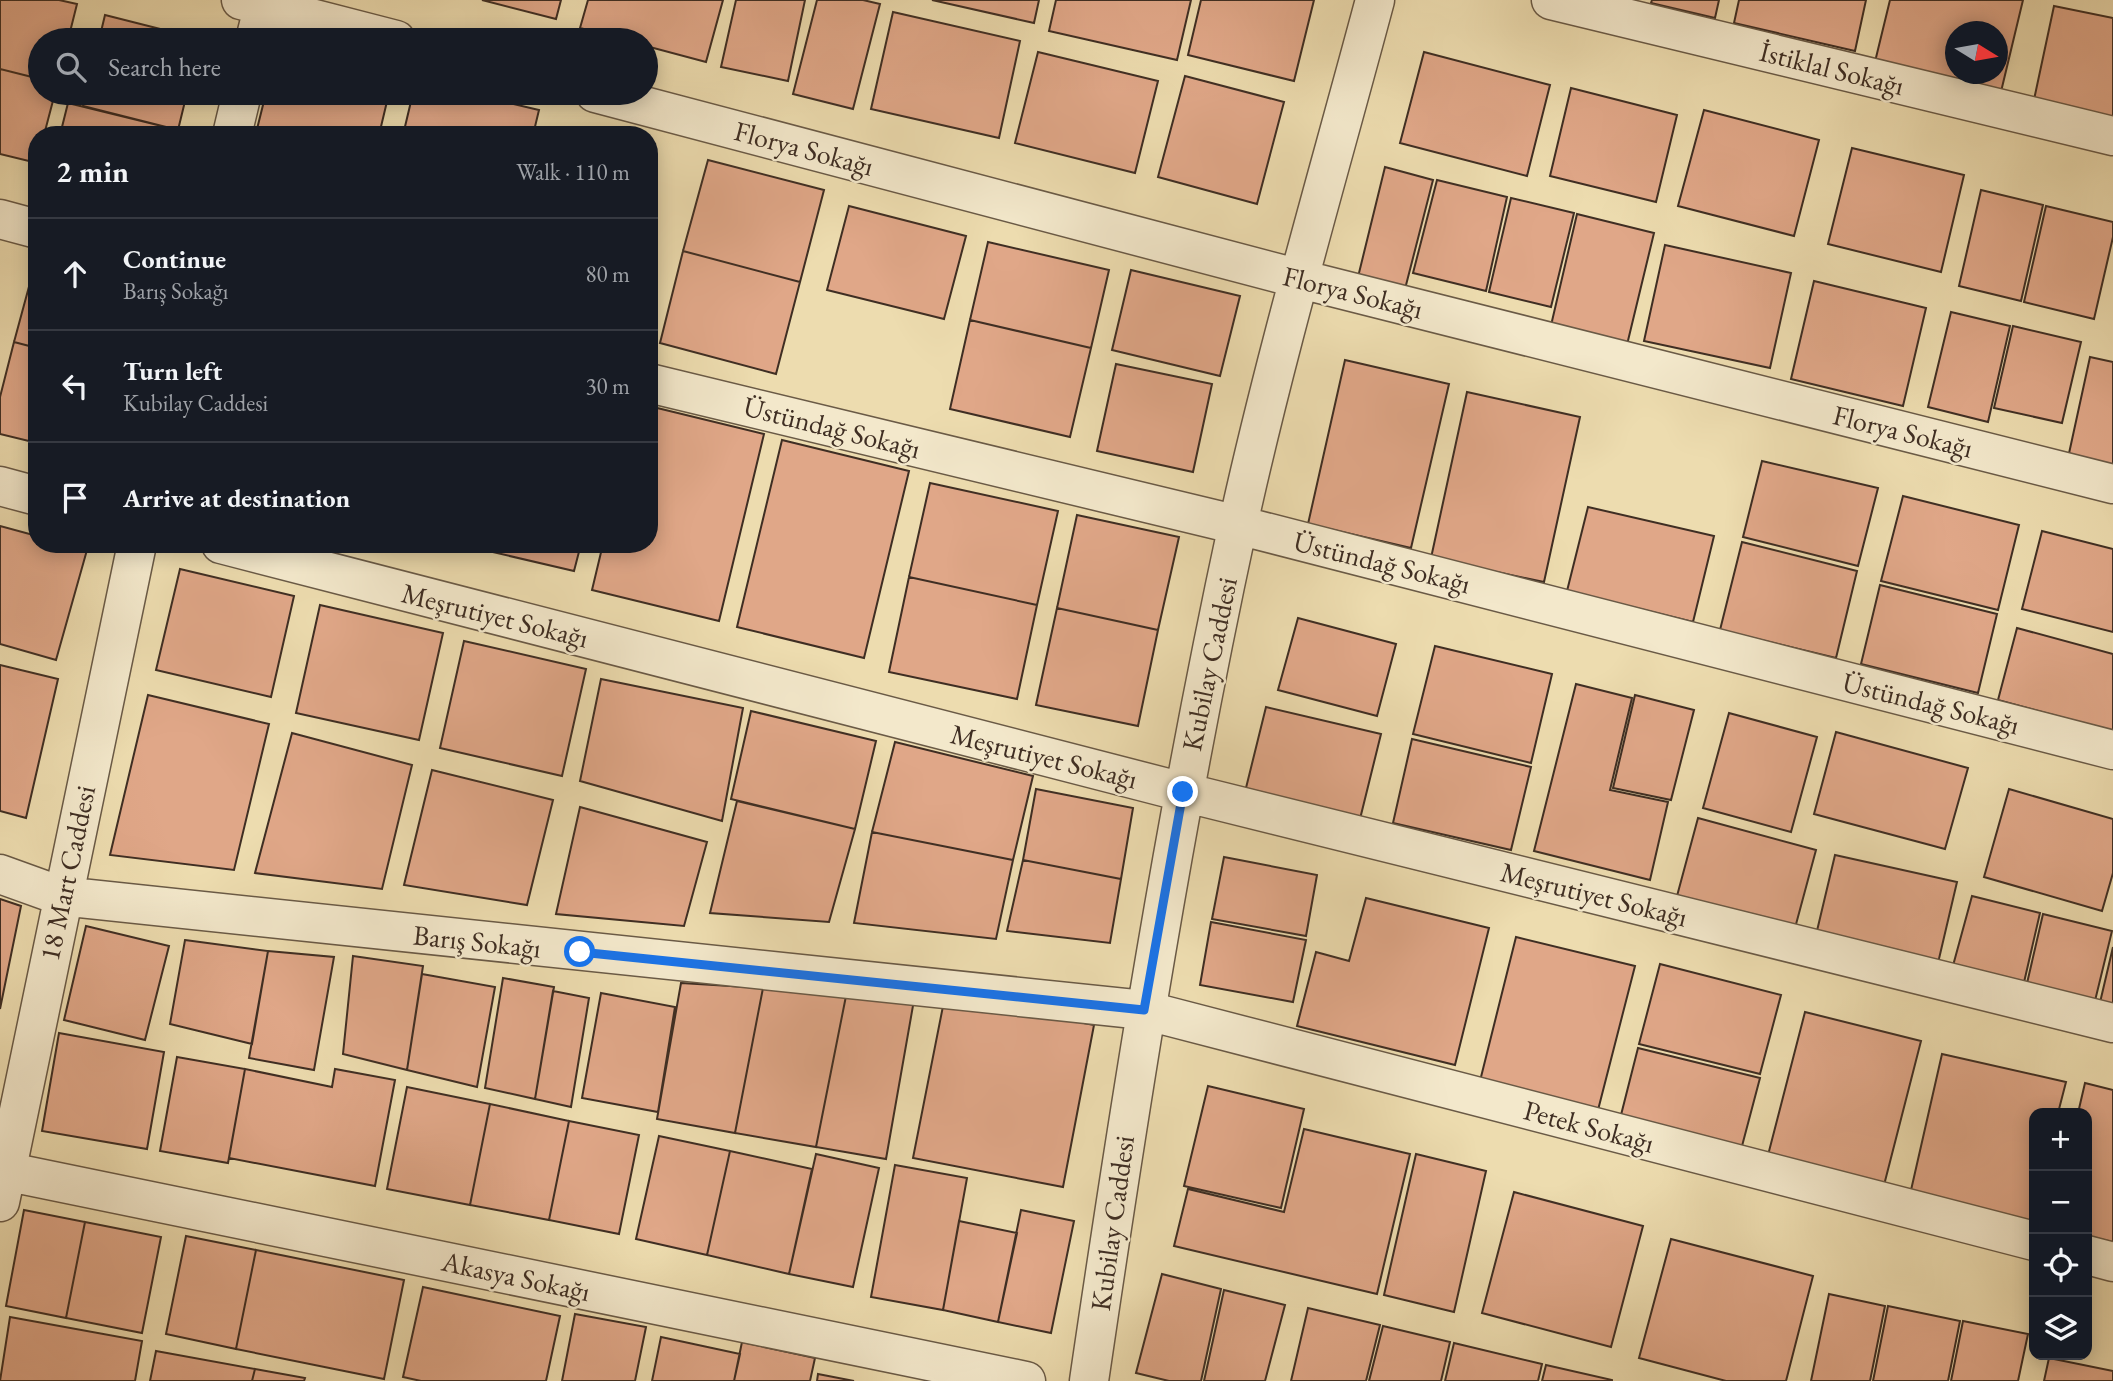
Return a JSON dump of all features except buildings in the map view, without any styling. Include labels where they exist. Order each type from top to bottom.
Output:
[{"type":"street","name":"Kubilay Caddesi","points":[[1089,1381],[1144,1010],[1183,792],[1238,525],[1300,279],[1375,0]]},
{"type":"street","name":"İstiklal Sokağı","points":[[1551,0],[2113,136]]},
{"type":"street","points":[[256,11],[338,28]]},
{"type":"street","points":[[234,126],[239,105]]},
{"type":"street","name":"Florya Sokağı","points":[[640,105],[1300,279],[2113,484]]},
{"type":"street","points":[[0,219],[28,227]]},
{"type":"street","name":"Üstündağ Sokağı","points":[[658,385],[1238,525],[2113,750]]},
{"type":"street","points":[[0,486],[28,494]]},
{"type":"street","name":"18 Mart Caddesi","points":[[2,1181],[135,553]]},
{"type":"street","name":"Meşrutiyet Sokağı","points":[[256,553],[1183,792],[2113,1023]]},
{"type":"street","name":"Barış Sokağı","points":[[0,874],[61,896],[1144,1010]]},
{"type":"street","name":"Petek Sokağı","points":[[1144,1010],[2029,1240]]},
{"type":"street","name":"Akasya Sokağı","points":[[2,1181],[1026,1381]]},
{"type":"street","points":[[2092,1256],[2113,1262]]},
{"type":"route","points":[[580,952],[1144,1010],[1183,792]]}]
